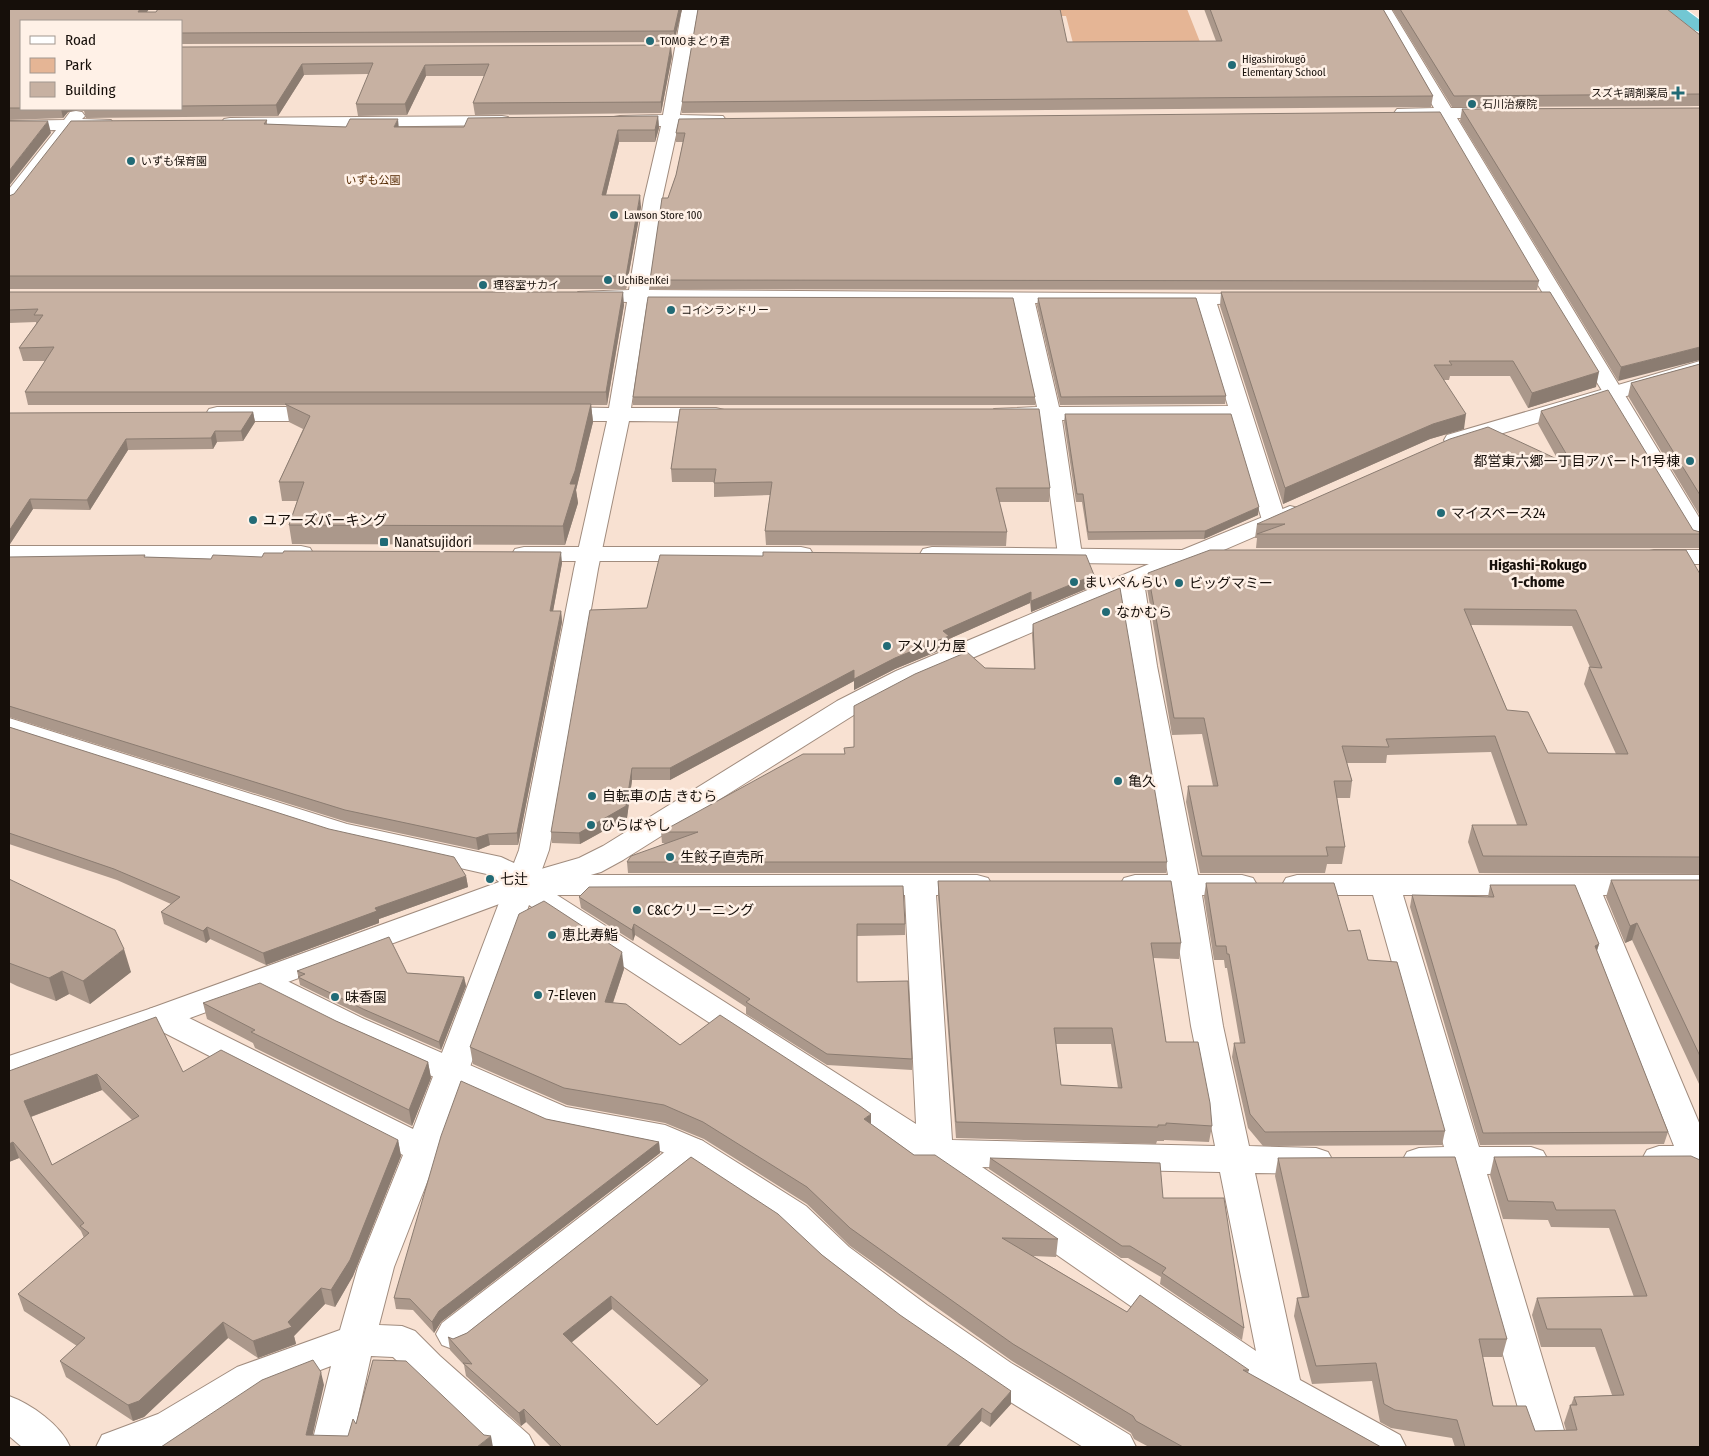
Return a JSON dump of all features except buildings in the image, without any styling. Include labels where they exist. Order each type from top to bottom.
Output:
[{"type":"highway","points":[[1674,9],[1700,27]]},
{"type":"street","points":[[331,1447],[356,1340],[376,1267],[423,1149],[534,850],[589,554],[619,415],[653,199],[670,120],[673,49],[690,9]]},
{"type":"street","points":[[1384,9],[1446,113],[1544,298],[1613,391],[1652,462],[1700,538]]},
{"type":"street","points":[[9,201],[80,110]]},
{"type":"street","points":[[1387,114],[1516,113]]},
{"type":"street","points":[[603,121],[736,120]]},
{"type":"street","points":[[211,124],[515,121]]},
{"type":"street","points":[[9,126],[123,124]]},
{"type":"street","points":[[562,296],[1276,298]]},
{"type":"street","points":[[1024,297],[1050,414],[1070,554]]},
{"type":"street","points":[[1205,298],[1274,520]]},
{"type":"street","points":[[1439,446],[1613,391],[1700,367]]},
{"type":"street","points":[[984,414],[1240,413]]},
{"type":"street","points":[[197,414],[344,414]]},
{"type":"street","points":[[532,414],[739,415]]},
{"type":"street","points":[[9,1069],[521,885],[590,865],[613,853],[847,707],[905,677],[1131,582],[1309,504]]},
{"type":"street","points":[[9,553],[327,554]]},
{"type":"street","points":[[506,554],[822,554]]},
{"type":"street","points":[[908,554],[1070,554],[1244,558]]},
{"type":"street","points":[[1631,557],[1700,557]]},
{"type":"street","points":[[1131,582],[1144,666],[1185,885],[1207,1026],[1283,1390]]},
{"type":"street","points":[[9,726],[342,832],[501,867],[521,885],[650,971],[935,1153],[1283,1390],[1386,1447]]},
{"type":"street","points":[[521,885],[1008,885]]},
{"type":"street","points":[[920,885],[935,1153]]},
{"type":"street","points":[[1106,885],[1700,885]]},
{"type":"street","points":[[1386,885],[1549,1447]]},
{"type":"street","points":[[1584,885],[1699,1161],[1630,1159]]},
{"type":"street","points":[[260,980],[352,1027],[560,1119],[665,1138],[691,1150],[793,1216],[843,1262],[960,1348],[998,1374],[1116,1447]]},
{"type":"street","points":[[160,1016],[423,1149]]},
{"type":"street","points":[[455,1334],[691,1150]]},
{"type":"street","points":[[935,1153],[1234,1161],[1350,1161]]},
{"type":"street","points":[[1389,1161],[1562,1160]]},
{"type":"street","points":[[116,1447],[172,1426],[251,1379],[356,1340],[402,1342],[426,1367],[515,1447]]},
{"type":"street","points":[[9,1413],[50,1447]]},
{"type":"green space","points":[[1041,9],[1187,9],[1202,47],[1074,47],[1066,16],[1043,16]]},
{"type":"place","name":"TOMOまどり君","points":[[650,41]]},
{"type":"place","name":"Higashirokugō Elementary School","points":[[1232,65]]},
{"type":"place","name":"スズキ調剤薬局","points":[[1678,93]]},
{"type":"place","name":"石川治療院","points":[[1472,104]]},
{"type":"place","name":"いずも保育園","points":[[131,161]]},
{"type":"place","name":"Lawson Store 100","points":[[614,215]]},
{"type":"place","name":"UchiBenKei","points":[[608,280]]},
{"type":"place","name":"理容室サカイ","points":[[483,285]]},
{"type":"place","name":"コインランドリー","points":[[671,310]]},
{"type":"place","name":"都営東六郷一丁目アパート11号棟","points":[[1690,461]]},
{"type":"place","name":"マイスペース24","points":[[1441,513]]},
{"type":"place","name":"ユアーズパーキング","points":[[253,520]]},
{"type":"place","name":"Nanatsujidori","points":[[384,542]]},
{"type":"place","name":"まいぺんらい","points":[[1074,582]]},
{"type":"place","name":"ビッグマミー","points":[[1179,583]]},
{"type":"place","name":"なかむら","points":[[1106,612]]},
{"type":"place","name":"アメリカ屋","points":[[887,646]]},
{"type":"place","name":"亀久","points":[[1118,781]]},
{"type":"place","name":"自転車の店 きむら","points":[[592,796]]},
{"type":"place","name":"ひらばやし","points":[[591,825]]},
{"type":"place","name":"生餃子直売所","points":[[670,857]]},
{"type":"place","name":"七辻","points":[[490,879]]},
{"type":"place","name":"C&Cクリーニング","points":[[637,910]]},
{"type":"place","name":"恵比寿鮨","points":[[552,935]]},
{"type":"place","name":"7-Eleven","points":[[538,995]]},
{"type":"place","name":"味香園","points":[[335,997]]},
{"type":"district","name":"Higashi-Rokugo 1-chome","points":[[1538,574]]},
{"type":"park label","name":"いずも公園","points":[[373,180]]}]
